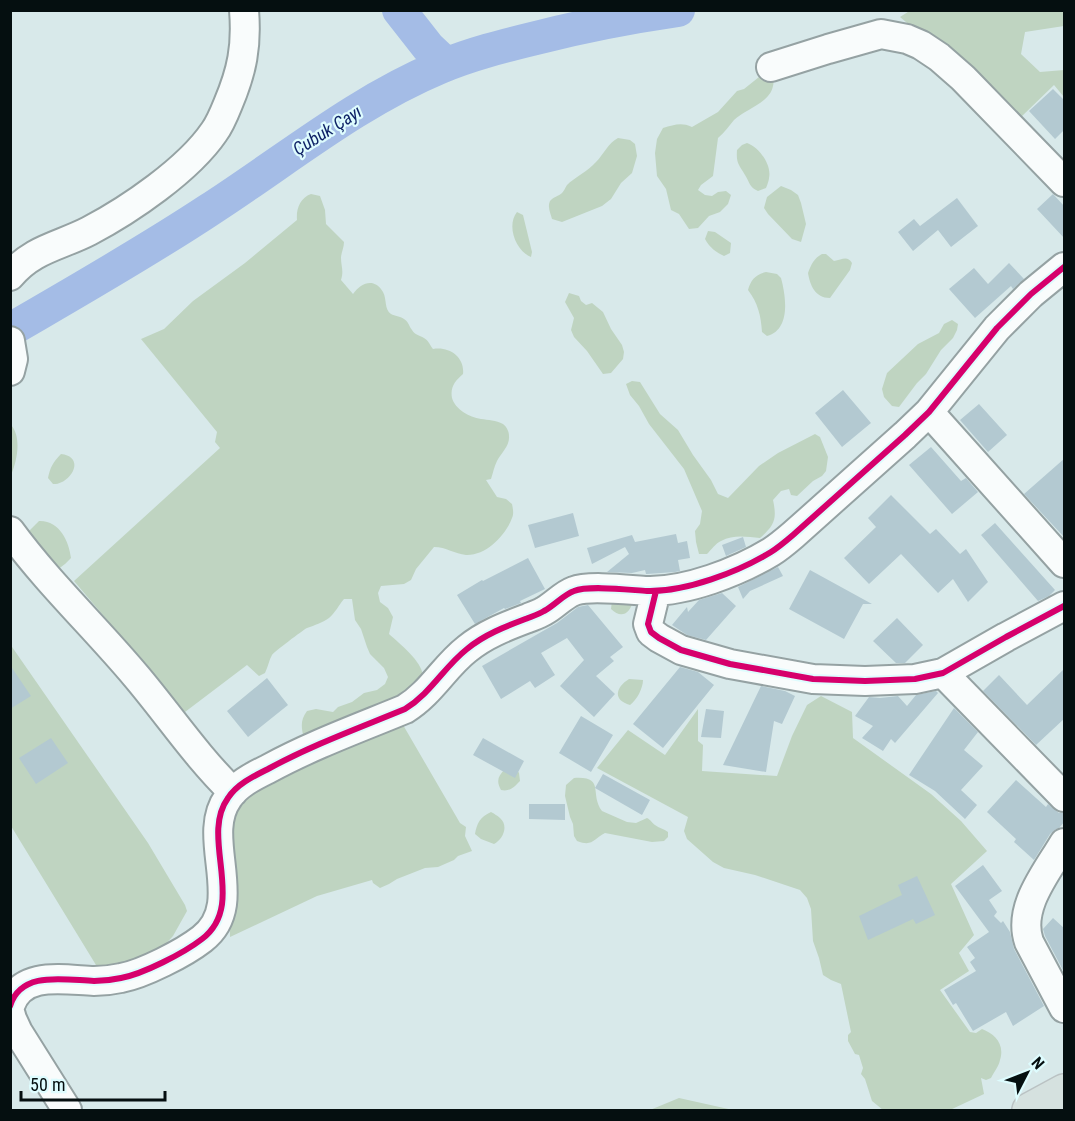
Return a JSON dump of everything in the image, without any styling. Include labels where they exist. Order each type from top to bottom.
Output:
[{"type":"main road","points":[[1029,1110],[1065,1091]]},
{"type":"street","points":[[10,276],[25,260],[37,253],[87,232],[134,204],[168,178],[202,147],[215,131],[237,84],[243,60],[246,29],[244,10]]},
{"type":"street","points":[[771,67],[881,34],[907,39],[939,57],[963,78],[1065,182]]},
{"type":"street","points":[[10,1006],[13,997],[28,984],[48,979],[97,981],[133,975],[200,941],[218,922],[223,899],[219,840],[220,818],[223,806],[233,792],[255,776],[308,748],[396,713],[415,703],[466,649],[490,633],[543,612],[572,591],[591,589],[656,591],[692,585],[754,561],[774,550],[929,412],[997,328],[1031,294],[1065,267]]},
{"type":"street","points":[[929,412],[1062,554]]},
{"type":"street","points":[[10,531],[76,610],[135,675],[198,756],[233,792]]},
{"type":"street","points":[[656,591],[648,624],[651,632],[681,650],[730,664],[813,679],[865,681],[915,679],[943,673],[1065,606]]},
{"type":"street","points":[[943,673],[1065,797]]},
{"type":"street","points":[[1065,843],[1029,905],[1025,932],[1065,1008]]},
{"type":"street","points":[[10,1012],[18,1032],[68,1110]]},
{"type":"green space","points":[[911,10],[1064,11],[1064,26],[1025,32],[1021,54],[1040,72],[1064,70],[1064,97],[1054,85],[1020,118],[900,17]]},
{"type":"green space","points":[[773,76],[771,92],[767,97],[734,120],[718,138],[713,176],[698,190],[705,195],[712,196],[726,191],[731,195],[728,204],[720,212],[709,216],[698,228],[689,229],[679,214],[671,210],[666,189],[657,176],[655,153],[657,139],[663,128],[681,124],[692,127],[718,112],[737,91],[744,89],[759,77]]},
{"type":"green space","points":[[618,138],[630,140],[635,144],[637,156],[632,173],[621,183],[611,199],[602,206],[562,222],[552,219],[550,201],[593,165]]},
{"type":"green space","points":[[747,143],[760,152],[769,168],[766,188],[758,191],[750,184],[738,161],[737,150]]},
{"type":"green space","points":[[781,186],[798,195],[801,203],[806,224],[801,242],[792,239],[764,208],[767,197]]},
{"type":"green space","points":[[311,194],[320,196],[325,210],[326,224],[344,242],[341,256],[341,280],[353,294],[368,283],[376,284],[383,292],[387,309],[391,314],[405,320],[413,332],[428,341],[433,349],[445,349],[455,354],[463,368],[463,374],[452,387],[452,398],[456,406],[472,416],[498,422],[507,428],[508,443],[497,461],[491,479],[486,480],[497,497],[506,499],[512,504],[513,516],[500,537],[481,552],[466,555],[434,547],[416,569],[411,580],[404,584],[381,586],[378,593],[380,602],[388,608],[393,617],[389,634],[410,653],[419,665],[423,677],[422,686],[311,738],[303,735],[302,731],[303,719],[307,711],[316,709],[333,712],[364,693],[377,690],[385,684],[388,677],[384,668],[370,654],[361,629],[355,620],[352,599],[344,599],[329,618],[307,628],[272,655],[265,673],[259,676],[247,665],[185,712],[74,581],[220,448],[215,442],[217,432],[141,339],[164,329],[193,301],[245,263],[297,220],[300,204]]},
{"type":"green space","points":[[517,212],[523,215],[532,252],[531,257],[521,249],[514,238],[512,224]]},
{"type":"green space","points":[[708,231],[715,232],[731,243],[730,253],[724,256],[711,247],[705,239]]},
{"type":"green space","points":[[822,254],[826,254],[834,261],[846,259],[852,263],[850,270],[830,298],[817,293],[810,282],[808,273],[815,260]]},
{"type":"green space","points":[[766,272],[777,274],[781,278],[785,303],[785,312],[780,327],[775,333],[767,336],[762,332],[758,310],[748,290],[754,278]]},
{"type":"green space","points":[[569,293],[579,296],[586,305],[592,303],[603,312],[622,345],[623,359],[611,373],[603,374],[574,337],[571,330],[574,318],[565,302]]},
{"type":"green space","points":[[952,320],[958,324],[953,338],[941,350],[926,374],[899,407],[892,406],[884,397],[882,389],[887,373],[918,344],[939,333],[944,324]]},
{"type":"green space","points":[[632,381],[640,382],[660,414],[678,430],[718,494],[728,498],[759,466],[778,453],[815,434],[820,437],[828,457],[826,471],[797,496],[791,495],[789,489],[781,491],[773,500],[774,521],[760,538],[731,537],[719,542],[707,554],[699,554],[695,531],[700,524],[702,511],[684,469],[630,395],[626,384]]},
{"type":"green space","points":[[11,425],[16,436],[17,456],[11,475]]},
{"type":"green space","points":[[61,454],[73,460],[73,470],[65,480],[53,484],[48,478],[49,474],[54,462]]},
{"type":"green space","points":[[39,521],[52,524],[57,528],[62,533],[70,551],[71,558],[53,573],[29,542],[29,531]]},
{"type":"green space","points":[[612,600],[633,601],[625,614],[618,614],[611,609]]},
{"type":"green space","points":[[10,644],[148,843],[185,905],[187,911],[173,936],[162,948],[144,960],[106,969],[96,965],[11,826]]},
{"type":"green space","points":[[629,679],[643,680],[639,694],[630,705],[618,697],[619,689]]},
{"type":"green space","points":[[821,696],[852,712],[853,738],[931,794],[961,821],[987,851],[951,884],[974,935],[959,953],[969,971],[940,990],[970,1032],[976,1033],[982,1029],[998,1040],[1001,1054],[999,1064],[991,1078],[986,1080],[981,1078],[984,1094],[950,1110],[883,1110],[872,1101],[865,1079],[861,1074],[863,1068],[859,1055],[855,1054],[848,1041],[848,1035],[851,1032],[841,984],[823,975],[813,941],[811,909],[807,898],[800,890],[755,875],[724,868],[713,862],[687,839],[684,831],[688,817],[597,768],[628,730],[665,755],[698,709],[698,741],[703,745],[702,771],[777,776],[807,705]]},
{"type":"green space","points":[[399,718],[460,823],[466,827],[465,836],[472,851],[438,867],[425,868],[380,888],[372,880],[317,896],[230,937],[229,875],[234,803],[248,789]]},
{"type":"green space","points":[[516,768],[520,781],[509,790],[501,790],[498,779],[501,774],[505,769]]},
{"type":"green space","points":[[574,778],[584,778],[593,783],[598,805],[602,811],[627,822],[636,823],[647,818],[668,832],[668,837],[664,841],[652,842],[605,833],[590,843],[577,841],[565,796],[566,785]]},
{"type":"green space","points":[[491,812],[503,821],[504,825],[502,836],[494,844],[475,834],[480,821]]},
{"type":"green space","points":[[679,1098],[733,1110],[650,1110]]},
{"type":"building","points":[[1053,89],[1065,101],[1065,129],[1055,139],[1029,111]]},
{"type":"building","points":[[1053,194],[1065,207],[1065,239],[1037,209]]},
{"type":"building","points":[[957,198],[978,226],[951,247],[938,230],[913,251],[898,232],[914,219],[920,226]]},
{"type":"building","points":[[1009,263],[1024,279],[1013,289],[1011,286],[975,318],[949,289],[974,268],[988,284]]},
{"type":"building","points":[[843,390],[871,423],[842,447],[815,413]]},
{"type":"building","points":[[979,404],[1007,435],[988,452],[960,420]]},
{"type":"building","points":[[931,447],[961,481],[966,478],[978,492],[952,514],[909,465]]},
{"type":"building","points":[[1065,458],[1065,538],[1024,494]]},
{"type":"building","points":[[891,495],[930,534],[936,529],[960,554],[966,549],[988,582],[968,602],[953,579],[938,593],[901,554],[869,584],[844,558],[876,527],[868,518]]},
{"type":"building","points":[[573,513],[579,536],[535,548],[528,525]]},
{"type":"building","points":[[995,523],[1055,590],[1049,596],[1038,601],[981,535]]},
{"type":"building","points":[[676,534],[678,543],[687,541],[690,558],[678,560],[680,571],[675,572],[646,574],[645,570],[632,573],[607,572],[629,554],[625,547],[592,564],[587,548],[632,535],[635,542]]},
{"type":"building","points":[[743,537],[746,547],[726,556],[722,545]]},
{"type":"building","points":[[528,558],[545,589],[475,624],[457,595]]},
{"type":"building","points":[[778,567],[783,576],[750,591],[743,599],[738,587]]},
{"type":"building","points":[[810,570],[872,604],[863,604],[844,639],[789,609]]},
{"type":"building","points":[[722,593],[736,606],[706,640],[687,635],[672,625],[687,607],[688,612],[699,600]]},
{"type":"building","points":[[588,605],[623,647],[610,657],[614,661],[596,676],[615,694],[594,717],[560,686],[584,660],[567,638],[541,653],[555,675],[535,688],[530,681],[501,699],[482,666],[557,623],[578,607]]},
{"type":"building","points":[[897,618],[923,645],[905,663],[896,663],[873,641]]},
{"type":"building","points":[[10,665],[31,696],[10,709]]},
{"type":"building","points":[[680,667],[698,672],[714,685],[663,748],[633,724]]},
{"type":"building","points":[[1065,668],[1065,718],[1036,745],[983,691],[999,675],[1027,705]]},
{"type":"building","points":[[267,678],[288,705],[248,737],[227,711]]},
{"type":"building","points":[[761,686],[785,691],[795,696],[782,724],[774,721],[766,772],[723,765]]},
{"type":"building","points":[[936,691],[938,693],[895,743],[891,739],[883,751],[862,738],[873,726],[855,716],[869,697],[898,696],[907,706],[916,695]]},
{"type":"building","points":[[954,708],[978,732],[964,750],[983,766],[961,790],[977,805],[965,819],[935,791],[909,775]]},
{"type":"building","points":[[706,709],[724,711],[721,738],[701,737]]},
{"type":"building","points":[[581,716],[613,735],[591,772],[559,753]]},
{"type":"building","points":[[51,738],[68,763],[36,784],[19,758]]},
{"type":"building","points":[[483,738],[524,761],[515,778],[473,755]]},
{"type":"building","points":[[603,774],[650,800],[642,815],[595,788]]},
{"type":"building","points":[[1016,780],[1046,807],[1048,804],[1059,813],[1065,813],[1065,821],[1050,834],[1034,860],[1014,842],[1016,839],[987,812]]},
{"type":"building","points":[[529,804],[565,804],[565,820],[529,819]]},
{"type":"building","points":[[983,865],[1002,891],[989,900],[997,912],[994,916],[1001,923],[1003,921],[1010,932],[1014,949],[1044,1006],[1013,1026],[1006,1012],[973,1031],[956,1003],[953,1005],[944,990],[976,971],[970,962],[975,958],[967,947],[989,932],[955,886]]},
{"type":"building","points":[[917,876],[935,915],[916,924],[913,919],[868,940],[859,916],[902,895],[898,885]]},
{"type":"building","points":[[1053,918],[1065,929],[1065,974],[1043,929]]},
{"type":"waterway","points":[[399,10],[428,47],[446,64]]},
{"type":"waterway","name":"Çubuk Çayı","points":[[10,330],[160,241],[350,115],[409,81],[452,62],[499,47],[589,26],[678,10]]},
{"type":"cycle path","points":[[10,1006],[16,995],[24,987],[34,982],[58,979],[100,981],[130,976],[163,962],[202,939],[215,925],[221,908],[223,890],[218,832],[220,814],[232,793],[246,781],[285,760],[405,709],[414,703],[459,656],[481,639],[542,612],[574,591],[589,588],[647,591],[678,588],[728,573],[777,548],[929,412],[997,328],[1031,294],[1064,267]]},
{"type":"cycle path","points":[[656,591],[648,624],[651,632],[681,650],[730,664],[813,679],[865,681],[915,679],[943,673],[1064,606]]}]
